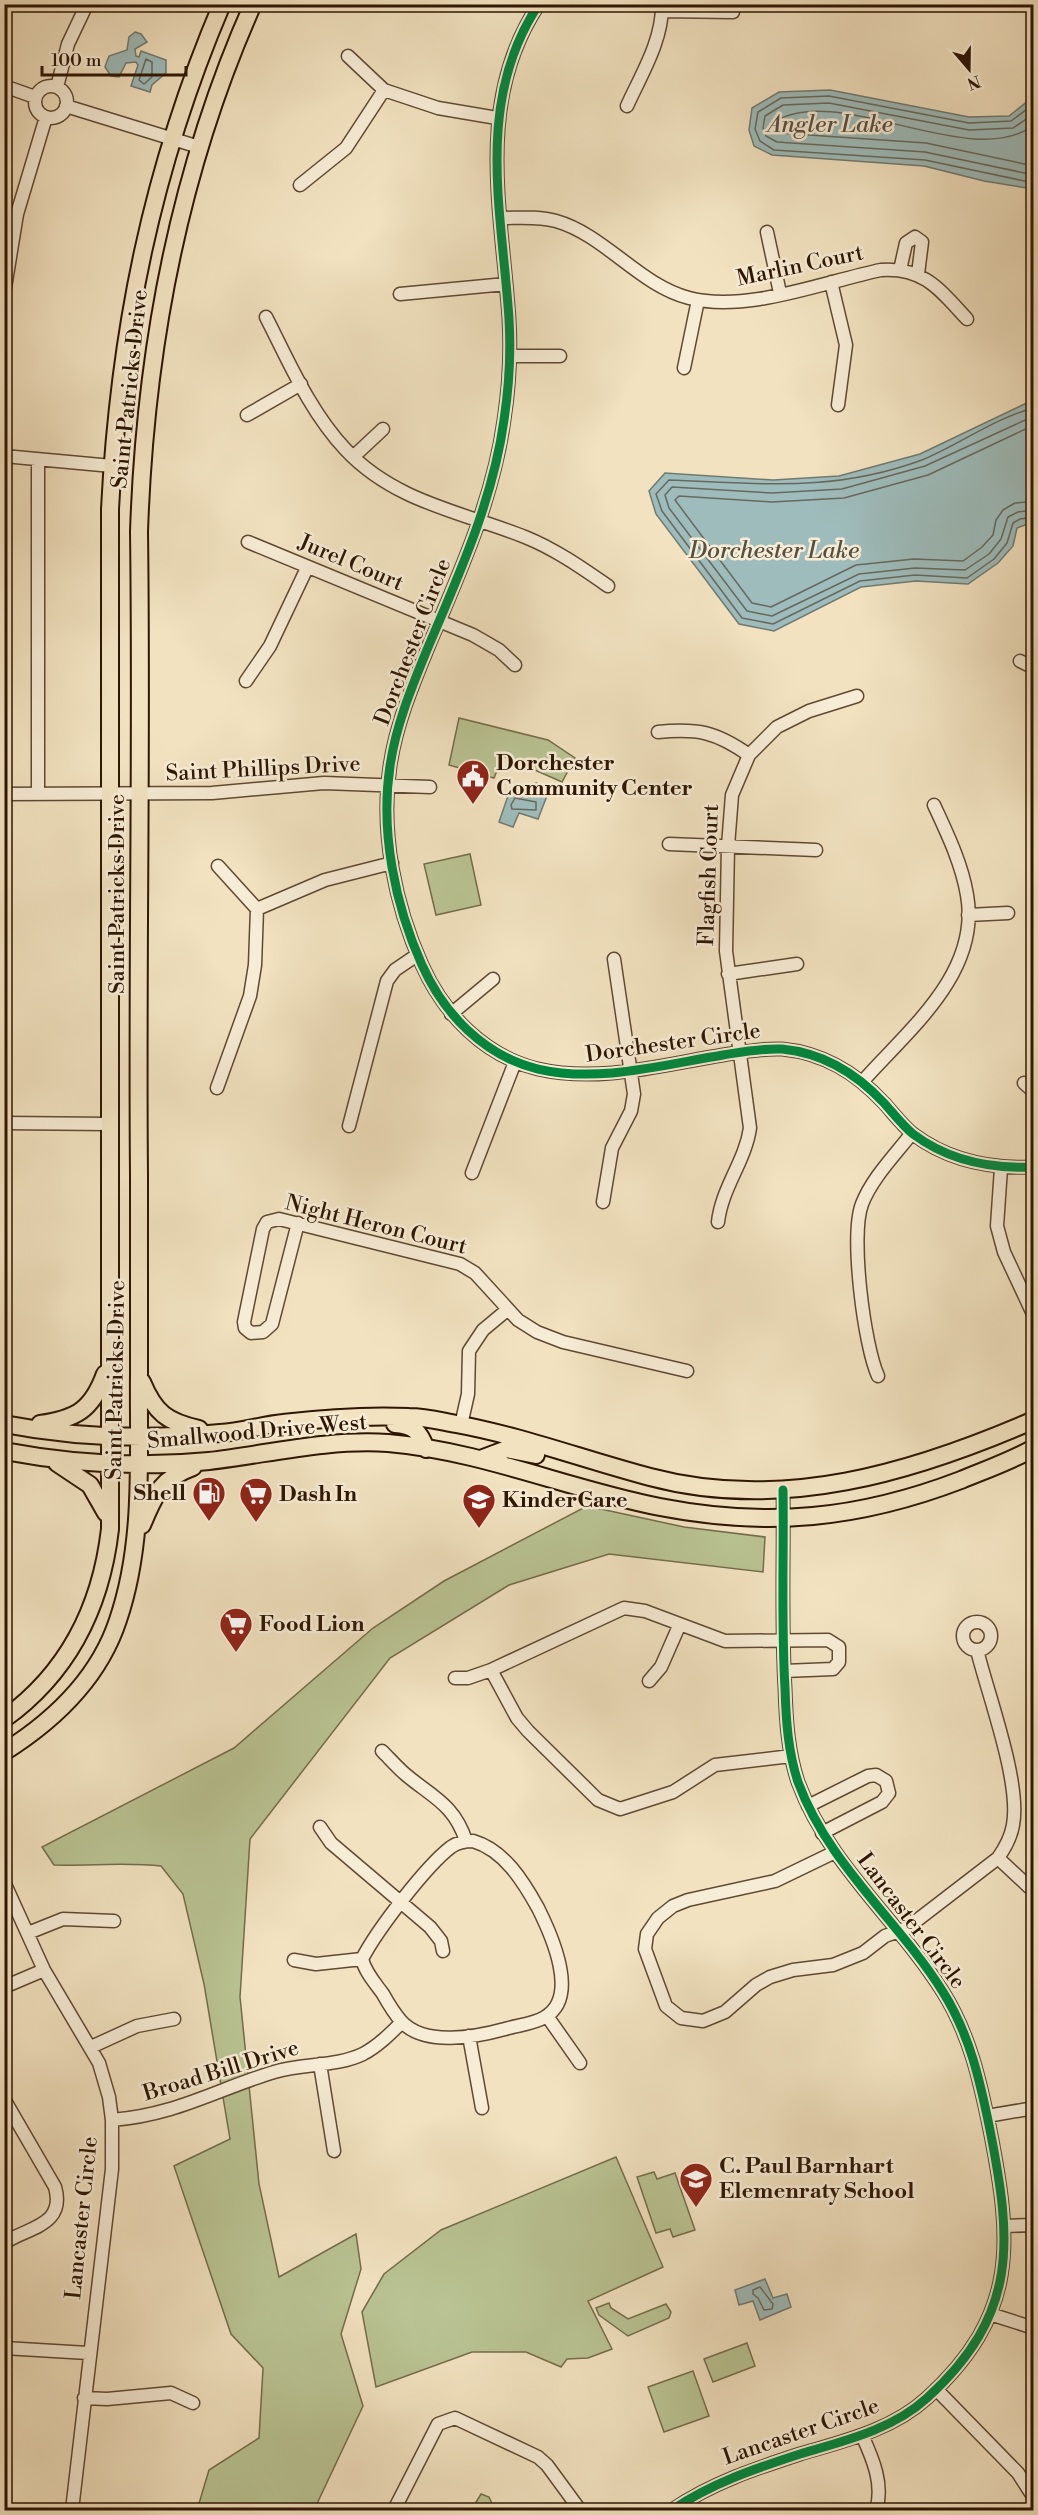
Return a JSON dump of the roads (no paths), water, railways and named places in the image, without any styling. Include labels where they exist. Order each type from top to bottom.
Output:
[{"type":"main road","name":"Saint Patricks Drive","points":[[4,1719],[23,1706],[56,1673],[75,1644],[92,1610],[110,1529],[108,1365],[112,466],[118,393],[145,232],[172,139],[222,4]]},
{"type":"main road","name":"Saint Patricks Drive","points":[[4,1752],[34,1732],[64,1706],[96,1665],[117,1623],[124,1600],[136,1537],[139,1373],[138,532],[145,411],[165,280],[199,147],[253,4]]},
{"type":"main road","points":[[23,1427],[60,1422],[83,1410],[96,1395],[108,1365]]},
{"type":"main road","points":[[139,1373],[150,1401],[160,1413],[178,1424],[221,1433]]},
{"type":"main road","name":"Smallwood Drive West","points":[[4,1424],[110,1437],[138,1437],[221,1433],[281,1423],[348,1416],[404,1416],[461,1425],[523,1439],[652,1477],[696,1485],[783,1490],[842,1483],[920,1464],[1034,1420]]},
{"type":"main road","points":[[317,1420],[412,1426],[420,1432],[426,1449]]},
{"type":"main road","name":"Smallwood Drive West","points":[[4,1451],[51,1459],[138,1466],[209,1461],[290,1448],[386,1443],[483,1458],[660,1507],[758,1520],[830,1516],[919,1496],[1034,1449]]},
{"type":"main road","points":[[483,1458],[500,1450],[516,1449],[630,1480],[696,1485]]},
{"type":"main road","points":[[51,1459],[90,1485],[104,1507],[110,1529]]},
{"type":"main road","points":[[136,1537],[148,1507],[160,1487],[180,1472],[209,1461]]},
{"type":"street","points":[[57,87],[68,44],[87,4]]},
{"type":"street","name":"Dorchester Circle","points":[[533,6],[509,69],[497,118],[496,173],[510,356],[502,438],[480,522],[406,705],[392,752],[388,785],[392,863],[401,909],[417,955],[431,985],[451,1014],[478,1039],[515,1062],[576,1075],[631,1070],[774,1049],[805,1053],[839,1066],[863,1081],[912,1133],[953,1156],[1001,1168],[1034,1167]]},
{"type":"street","points":[[627,106],[653,47],[662,8],[734,12]]},
{"type":"street","points":[[348,56],[384,90],[438,108],[497,118]]},
{"type":"street","points":[[4,86],[35,97]]},
{"type":"street","points":[[57,87],[66,97],[66,106],[56,117],[46,117],[38,111],[35,97],[42,88],[57,87]]},
{"type":"street","points":[[300,185],[346,148],[384,90]]},
{"type":"street","points":[[66,106],[199,147]]},
{"type":"street","points":[[4,294],[17,214],[46,117]]},
{"type":"street","name":"Marlin Court","points":[[501,218],[538,218],[561,222],[584,234],[666,288],[698,300],[749,301],[881,270],[900,270],[918,274],[935,285],[967,319]]},
{"type":"street","points":[[767,232],[780,293]]},
{"type":"street","points":[[900,270],[906,243],[915,237],[922,242],[923,249],[918,274]]},
{"type":"street","points":[[831,282],[846,345],[838,405]]},
{"type":"street","points":[[400,294],[506,284]]},
{"type":"street","points":[[684,368],[698,300]]},
{"type":"street","points":[[266,317],[301,384],[330,432],[353,457],[399,491],[538,543],[608,586]]},
{"type":"street","points":[[510,356],[560,356]]},
{"type":"street","points":[[247,415],[301,384]]},
{"type":"street","points":[[353,457],[383,429]]},
{"type":"street","points":[[4,456],[112,466]]},
{"type":"street","points":[[38,460],[38,794]]},
{"type":"street","name":"Jurel Court","points":[[248,542],[483,640],[515,664]]},
{"type":"street","points":[[246,681],[270,646],[307,568]]},
{"type":"street","points":[[1020,661],[1034,668]]},
{"type":"street","name":"Flagfish Court","points":[[718,1222],[722,1198],[744,1152],[750,1128],[728,974],[728,846],[732,795],[749,755],[777,727],[809,711],[856,696]]},
{"type":"street","points":[[658,732],[689,730],[710,733],[730,742],[749,755]]},
{"type":"street","name":"Saint Phillips Drive","points":[[4,794],[140,796],[212,793],[314,783],[430,787]]},
{"type":"street","points":[[863,1081],[944,990],[965,945],[968,915],[965,887],[948,836],[934,805]]},
{"type":"street","points":[[669,844],[816,850]]},
{"type":"street","points":[[257,909],[332,878],[392,863]]},
{"type":"street","points":[[217,1088],[250,996],[255,965],[257,909],[218,866]]},
{"type":"street","points":[[968,915],[1008,913]]},
{"type":"street","points":[[349,1126],[387,981],[395,970],[417,955]]},
{"type":"street","points":[[603,1202],[612,1148],[633,1102],[631,1070],[614,959]]},
{"type":"street","points":[[728,974],[797,964]]},
{"type":"street","points":[[451,1014],[493,979]]},
{"type":"street","points":[[472,1173],[515,1062]]},
{"type":"street","points":[[4,1123],[109,1124]]},
{"type":"street","points":[[878,1376],[869,1354],[866,1335],[858,1222],[867,1194],[912,1133]]},
{"type":"street","points":[[1001,1168],[997,1226],[1004,1252],[1033,1314]]},
{"type":"street","name":"Night Heron Court","points":[[298,1224],[272,1324],[263,1332],[255,1333],[247,1330],[244,1322],[265,1224],[276,1218],[460,1264],[475,1273],[507,1310],[527,1327],[549,1337],[687,1371]]},
{"type":"street","points":[[461,1425],[468,1394],[469,1352],[483,1330],[507,1310]]},
{"type":"street","name":"Lancaster Circle","points":[[672,2511],[721,2481],[862,2435],[905,2415],[936,2389],[967,2354],[990,2314],[1003,2271],[1005,2226],[1002,2194],[977,2067],[960,2023],[941,1988],[822,1833],[808,1806],[790,1756],[783,1641],[783,1490]]},
{"type":"street","points":[[455,1678],[468,1678],[491,1670],[624,1608],[645,1611],[680,1626],[734,1642],[828,1640],[837,1644],[840,1656],[833,1669],[784,1671]]},
{"type":"street","points":[[649,1681],[661,1667],[680,1626]]},
{"type":"street","points":[[835,1852],[779,1880],[688,1900],[673,1906],[658,1918],[648,1934],[645,1949],[666,2006],[681,2018],[693,2021],[713,2018],[770,1977],[851,1959],[896,1931],[907,1928],[998,1858],[1010,1838],[1014,1824],[1013,1787],[977,1650]]},
{"type":"street","points":[[491,1670],[517,1718],[528,1731],[598,1800],[613,1808],[625,1808],[673,1792],[715,1765],[790,1756]]},
{"type":"street","points":[[382,1750],[405,1773],[449,1808],[458,1820],[466,1841]]},
{"type":"street","points":[[808,1806],[868,1776],[876,1775],[886,1781],[889,1793],[882,1802],[822,1833]]},
{"type":"street","points":[[320,1827],[331,1843],[402,1902],[435,1934],[441,1941],[443,1951]]},
{"type":"street","points":[[294,1960],[316,1964],[362,1959],[402,1902],[450,1848],[466,1841],[483,1843],[505,1860],[531,1895],[556,1952],[562,1980],[559,1997],[547,2016],[469,2036],[438,2037],[423,2033],[402,2022],[365,1970],[362,1959]]},
{"type":"street","points":[[998,1858],[1029,1887]]},
{"type":"street","name":"Lancaster Circle","points":[[4,1882],[44,1970],[91,2048],[104,2079],[112,2120],[112,2169],[88,2353],[72,2511]]},
{"type":"street","points":[[28,1933],[63,1919],[114,1921]]},
{"type":"street","points":[[4,1987],[44,1970]]},
{"type":"street","points":[[547,2016],[580,2063]]},
{"type":"street","points":[[91,2048],[137,2026],[174,2019]]},
{"type":"street","name":"Broad Bill Drive","points":[[112,2120],[173,2110],[274,2072],[350,2059],[363,2054],[387,2038],[402,2022]]},
{"type":"street","points":[[469,2036],[482,2108]]},
{"type":"street","points":[[320,2064],[334,2151]]},
{"type":"street","points":[[4,2099],[55,2187],[58,2202],[54,2213],[41,2225],[4,2242]]},
{"type":"street","points":[[987,2116],[1034,2108]]},
{"type":"street","points":[[1005,2226],[1034,2225]]},
{"type":"street","points":[[990,2314],[1034,2328]]},
{"type":"street","points":[[4,2348],[88,2353]]},
{"type":"street","points":[[936,2389],[1018,2473],[1034,2498]]},
{"type":"street","points":[[84,2398],[106,2399],[171,2393],[193,2403]]},
{"type":"street","points":[[394,2511],[438,2424],[455,2418],[538,2457],[580,2511]]},
{"type":"street","points":[[862,2435],[877,2476],[879,2497],[876,2511]]},
{"type":"water","points":[[135,32],[141,34],[147,42],[135,49],[136,56],[139,57],[141,51],[166,60],[166,73],[152,85],[150,92],[131,86],[138,65],[136,62],[126,63],[119,77],[111,76],[105,67],[109,56],[127,50],[129,37]]},
{"type":"water","name":"Angler Lake","points":[[830,90],[969,117],[1009,116],[1033,97],[1033,189],[984,181],[924,166],[772,155],[754,146],[749,130],[752,108],[779,92]]},
{"type":"water","name":"Dorchester Lake","points":[[1033,400],[1033,522],[1017,528],[1013,546],[998,563],[968,584],[916,581],[861,587],[774,631],[739,624],[656,514],[649,491],[665,473],[773,480],[839,476],[920,454]]},
{"type":"water","points":[[536,783],[550,788],[538,819],[519,813],[513,827],[499,822],[510,790],[530,797]]},
{"type":"water","points":[[765,2279],[773,2298],[787,2294],[791,2307],[760,2320],[753,2301],[739,2305],[735,2290]]},
{"type":"place","name":"Dorchester Community Center","points":[[473,805]]},
{"type":"place","name":"Shell","points":[[209,1522]]},
{"type":"place","name":"Dash In","points":[[256,1523]]},
{"type":"place","name":"KinderCare","points":[[479,1529]]},
{"type":"place","name":"Food Lion","points":[[236,1653]]},
{"type":"place","name":"C. Paul Barnhart Elemenraty School","points":[[696,2208]]}]
